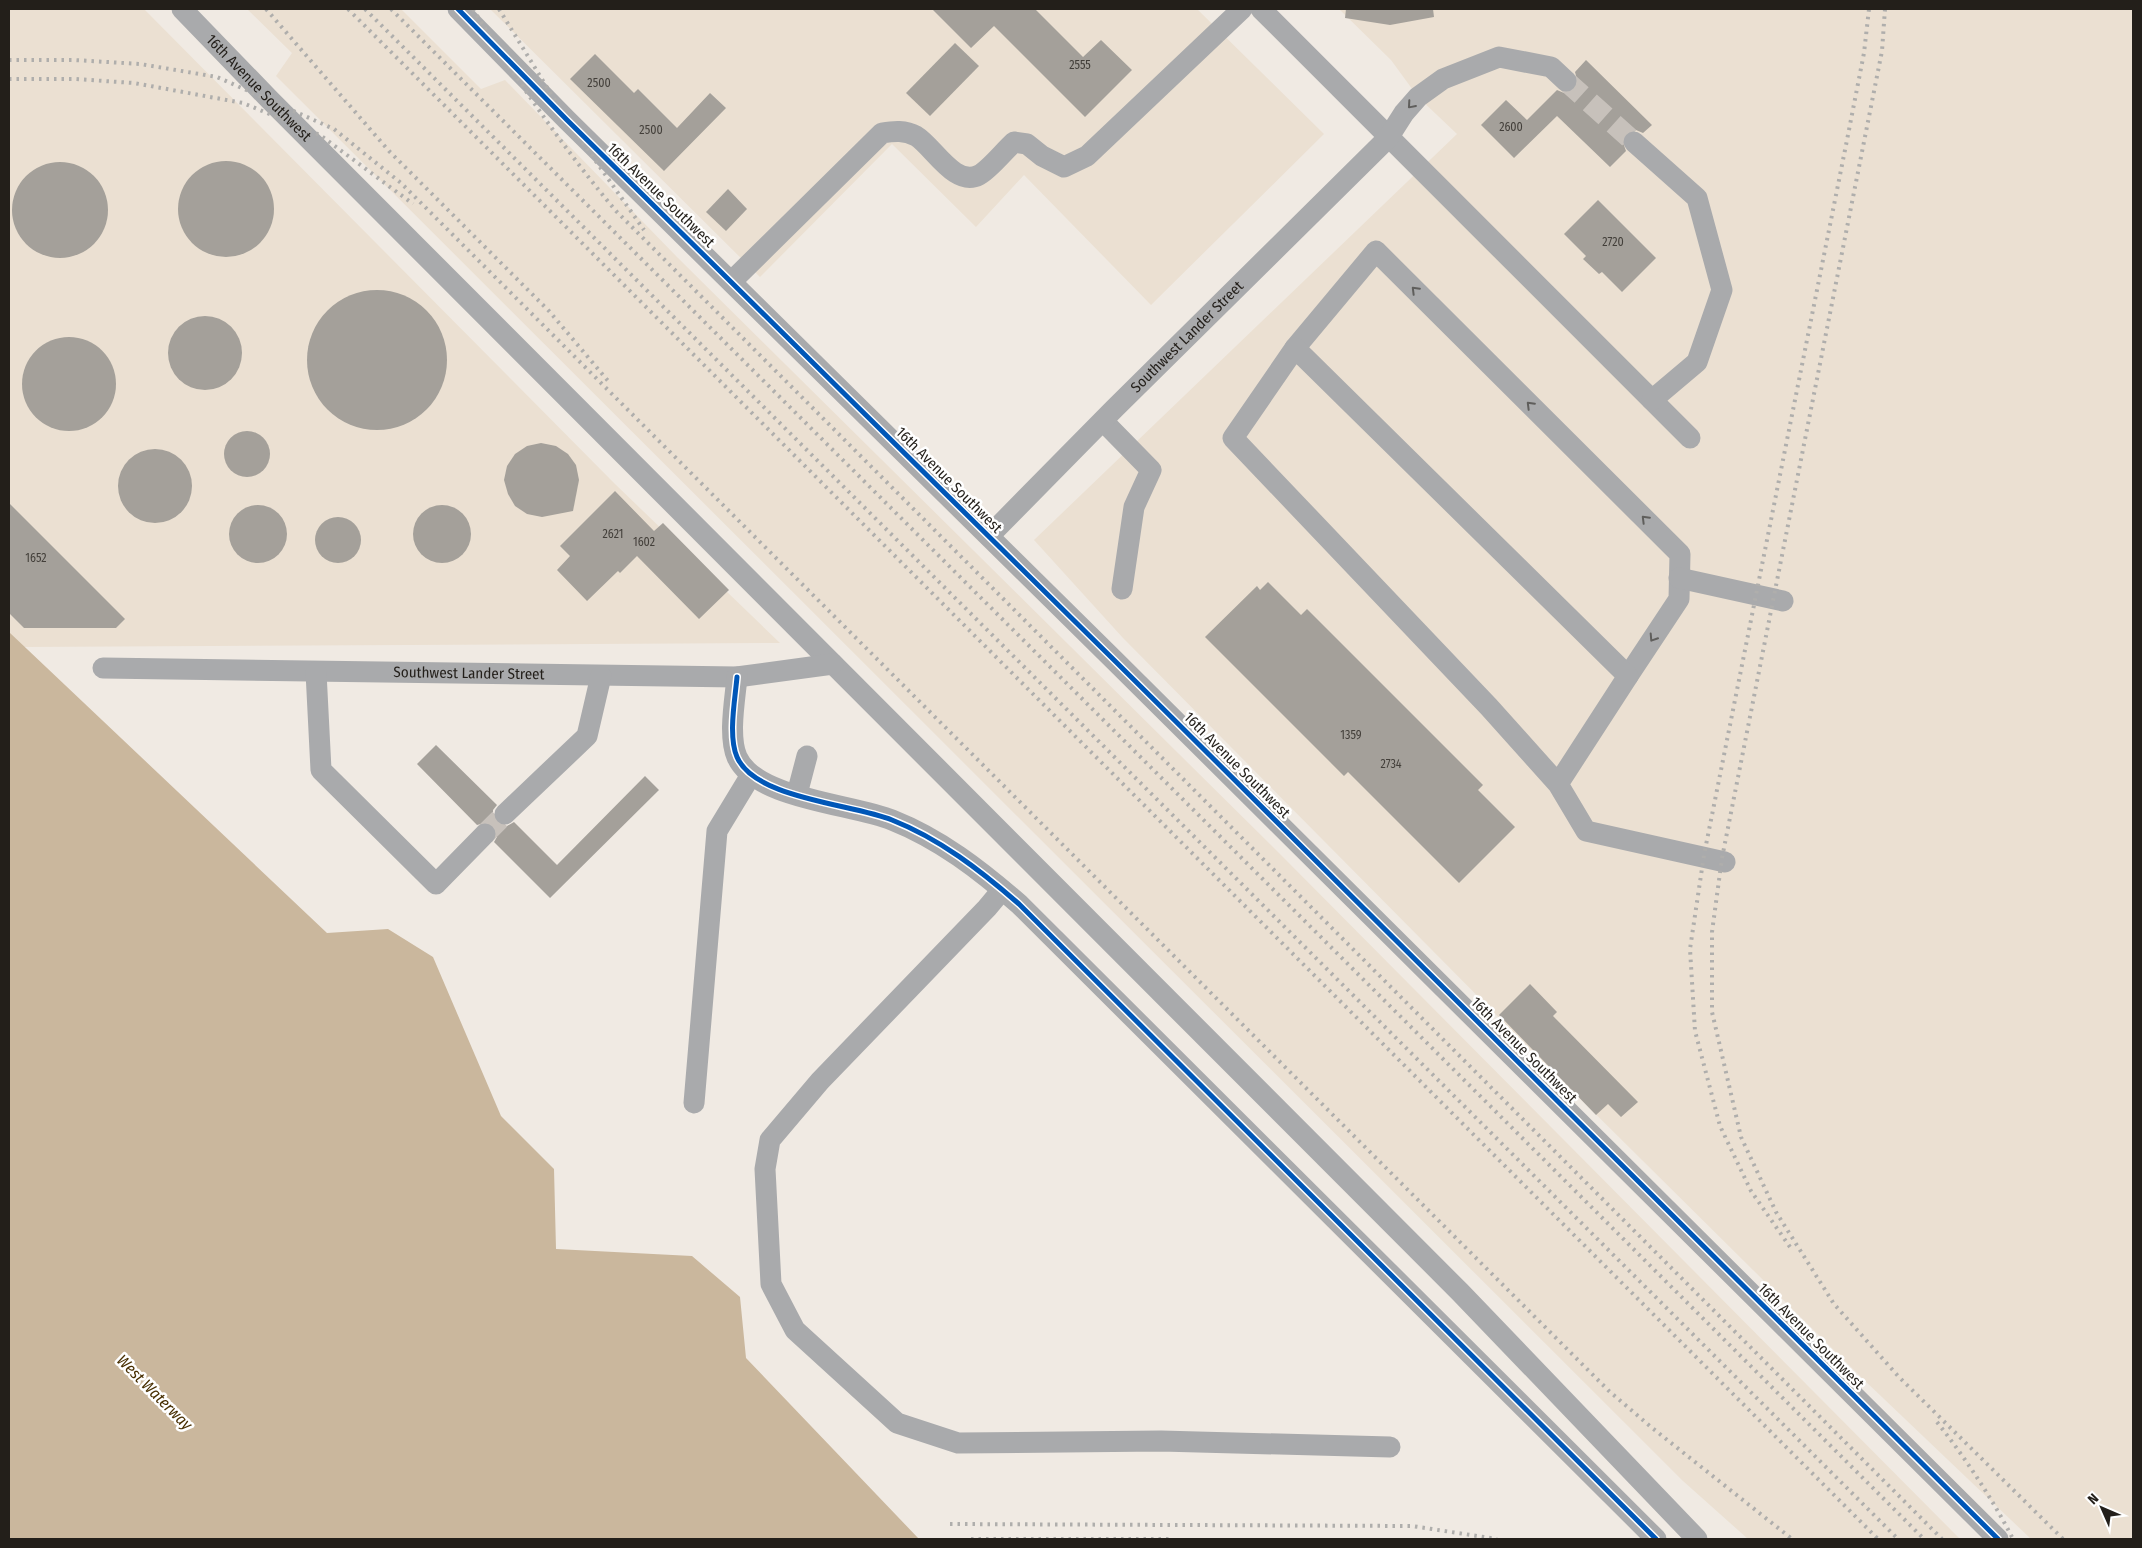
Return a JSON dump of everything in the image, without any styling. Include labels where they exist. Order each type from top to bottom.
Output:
[{"type":"street","name":"16th Avenue Southwest","points":[[182,9],[270,100],[1460,1292],[1697,1539]]},
{"type":"street","name":"16th Avenue Southwest","points":[[458,9],[567,120],[732,281],[1998,1539]]},
{"type":"street","points":[[732,281],[882,133],[896,130],[917,137],[944,164],[964,177],[979,175],[1014,142],[1027,144],[1042,156],[1064,167],[1086,156],[1242,9]]},
{"type":"street","points":[[1261,9],[1690,438]]},
{"type":"street","name":"Southwest Lander Street","points":[[989,536],[1388,138],[1404,113],[1418,97],[1443,79],[1499,57],[1551,67],[1566,81]]},
{"type":"street","points":[[1634,142],[1697,198],[1722,290],[1697,362],[1652,400]]},
{"type":"street","points":[[1558,784],[1628,676],[1679,588],[1680,554],[1376,252],[1295,348],[1233,438],[1490,707],[1558,784],[1586,831],[1725,862]]},
{"type":"street","points":[[1295,348],[1628,676]]},
{"type":"street","points":[[1103,421],[1151,470],[1134,507],[1122,589]]},
{"type":"street","points":[[1679,588],[1782,601]]},
{"type":"street","name":"Southwest Lander Street","points":[[103,668],[737,677],[834,664]]},
{"type":"street","points":[[316,672],[322,770],[436,884],[486,834]]},
{"type":"street","points":[[506,814],[587,736],[601,676]]},
{"type":"street","points":[[737,677],[733,739],[737,758],[751,775],[776,790],[798,794],[891,819],[937,840],[985,875],[1026,910],[1656,1539]]},
{"type":"street","points":[[798,794],[808,756]]},
{"type":"street","points":[[694,1103],[717,831],[751,775]]},
{"type":"street","points":[[1002,890],[987,908],[820,1081],[770,1140],[765,1169],[771,1284],[795,1330],[897,1423],[958,1443],[1161,1441],[1390,1447]]},
{"type":"shaded area","points":[[9,9],[144,9],[615,484],[780,643],[24,647],[9,632]]},
{"type":"shaded area","points":[[247,9],[401,9],[481,89],[505,80],[677,257],[1279,853],[1960,1539],[1748,1539],[1683,1481],[276,76],[292,53]]},
{"type":"shaded area","points":[[490,9],[1197,9],[1324,134],[1151,305],[1024,175],[976,227],[892,144],[760,277]]},
{"type":"shaded area","points":[[1339,9],[2133,9],[2133,1539],[2031,1539],[1862,1378],[1532,1051],[1123,638],[1034,540],[1457,134],[1418,97],[1391,60]]},
{"type":"water","name":"West Waterway","points":[[9,632],[327,933],[388,929],[433,957],[501,1116],[554,1169],[556,1249],[692,1256],[740,1297],[746,1358],[919,1539],[9,1539]]},
{"type":"building","points":[[932,9],[1035,9],[1083,57],[1101,40],[1132,70],[1085,117],[994,26],[971,48]]},
{"type":"building","points":[[1346,9],[1433,9],[1434,17],[1390,25],[1345,18]]},
{"type":"building","points":[[955,43],[979,66],[930,116],[906,93]]},
{"type":"building","points":[[595,54],[634,93],[638,89],[677,128],[710,93],[726,108],[664,171],[570,79]]},
{"type":"building","points":[[1586,60],[1652,125],[1643,133],[1636,130],[1625,133],[1622,140],[1626,151],[1610,167],[1557,116],[1514,158],[1481,125],[1506,100],[1527,120],[1557,90],[1564,93],[1575,90],[1578,83],[1575,72]]},
{"type":"building","points":[[226,161],[244,164],[260,175],[271,191],[274,209],[271,227],[260,243],[244,254],[226,257],[208,254],[192,243],[181,227],[178,209],[181,191],[192,175],[208,164]]},
{"type":"building","points":[[60,162],[78,165],[94,176],[105,192],[108,210],[105,228],[94,244],[78,255],[60,258],[42,255],[26,244],[15,228],[12,210],[15,192],[26,176],[42,165]]},
{"type":"building","points":[[728,189],[747,209],[726,231],[706,212]]},
{"type":"building","points":[[1598,200],[1656,258],[1622,292],[1602,272],[1599,274],[1583,259],[1586,256],[1564,234]]},
{"type":"building","points":[[377,290],[391,291],[404,295],[426,311],[442,333],[446,346],[446,374],[442,387],[426,409],[404,425],[391,429],[377,430],[363,429],[350,425],[328,409],[312,387],[308,374],[307,360],[308,346],[312,333],[328,311],[350,295],[363,291]]},
{"type":"building","points":[[205,316],[219,319],[231,327],[239,339],[242,353],[239,367],[231,379],[219,387],[205,390],[191,387],[179,379],[171,367],[168,353],[171,339],[179,327],[191,319]]},
{"type":"building","points":[[69,337],[87,340],[102,351],[113,366],[116,384],[113,402],[102,417],[87,428],[69,431],[51,428],[36,417],[25,402],[22,384],[25,366],[36,351],[51,340]]},
{"type":"building","points":[[247,431],[260,435],[266,441],[270,454],[266,467],[260,473],[247,477],[234,473],[228,467],[224,454],[228,441],[234,435]]},
{"type":"building","points":[[541,443],[556,446],[568,454],[576,465],[579,480],[573,511],[542,517],[527,514],[515,506],[508,494],[504,480],[507,466],[515,454],[527,446]]},
{"type":"building","points":[[155,449],[169,452],[181,460],[189,472],[192,486],[189,500],[181,512],[169,520],[155,523],[141,520],[129,512],[121,500],[118,486],[121,472],[129,460],[141,452]]},
{"type":"building","points":[[615,491],[654,531],[663,523],[729,590],[699,619],[637,556],[620,573],[618,571],[587,601],[557,570],[570,556],[560,546]]},
{"type":"building","points":[[9,503],[125,619],[116,628],[24,628],[9,613]]},
{"type":"building","points":[[258,505],[274,510],[282,518],[287,534],[282,550],[274,558],[258,563],[242,558],[234,550],[229,534],[234,518],[242,510]]},
{"type":"building","points":[[442,505],[453,507],[466,518],[471,534],[469,545],[458,558],[442,563],[431,561],[418,550],[413,534],[415,523],[426,510]]},
{"type":"building","points":[[338,517],[351,521],[357,527],[361,540],[357,553],[351,559],[338,563],[325,559],[319,553],[315,540],[319,527],[325,521]]},
{"type":"building","points":[[1268,582],[1301,615],[1307,609],[1483,785],[1478,790],[1515,827],[1459,883],[1348,772],[1344,776],[1205,637],[1257,586],[1260,590]]},
{"type":"building","points":[[436,745],[497,805],[493,810],[496,823],[507,826],[514,822],[557,865],[645,776],[659,790],[550,898],[494,842],[497,837],[494,825],[488,822],[477,825],[417,764]]},
{"type":"building","points":[[1530,984],[1557,1012],[1553,1016],[1638,1102],[1621,1117],[1608,1104],[1596,1115],[1499,1015]]},
{"type":"tunnel","points":[[1566,81],[1634,142]]},
{"type":"tunnel","points":[[485,834],[505,814]]},
{"type":"railway","points":[[266,9],[389,151],[549,311],[609,382]]},
{"type":"railway","points":[[348,9],[1878,1539]]},
{"type":"railway","points":[[365,9],[1898,1539]]},
{"type":"railway","points":[[391,9],[1924,1539]]},
{"type":"railway","points":[[473,9],[541,113],[577,163],[616,211],[1942,1539]]},
{"type":"railway","points":[[499,9],[567,120],[644,230]]},
{"type":"railway","points":[[1790,1247],[1751,1191],[1720,1126],[1695,1031],[1690,949],[1704,855],[1864,53],[1869,9]]},
{"type":"railway","points":[[1885,9],[1882,51],[1722,858],[1712,932],[1712,1012],[1741,1137],[1776,1212],[1834,1304],[1898,1376],[2063,1539]]},
{"type":"railway","points":[[9,60],[74,60],[140,64],[217,77],[334,129],[401,183],[1609,1391],[1651,1427],[1792,1539]]},
{"type":"railway","points":[[9,79],[75,79],[134,83],[243,103],[320,135],[413,204]]},
{"type":"railway","points":[[1937,1422],[1978,1479],[2013,1539]]},
{"type":"railway","points":[[950,1524],[1412,1526],[1497,1539]]},
{"type":"railway","points":[[971,1539],[1170,1539]]},
{"type":"cycle path","points":[[458,9],[567,120],[1114,660],[1998,1539]]},
{"type":"cycle path","points":[[737,677],[733,739],[737,757],[747,771],[763,782],[784,791],[875,814],[910,828],[959,856],[1004,891],[1656,1539]]}]
